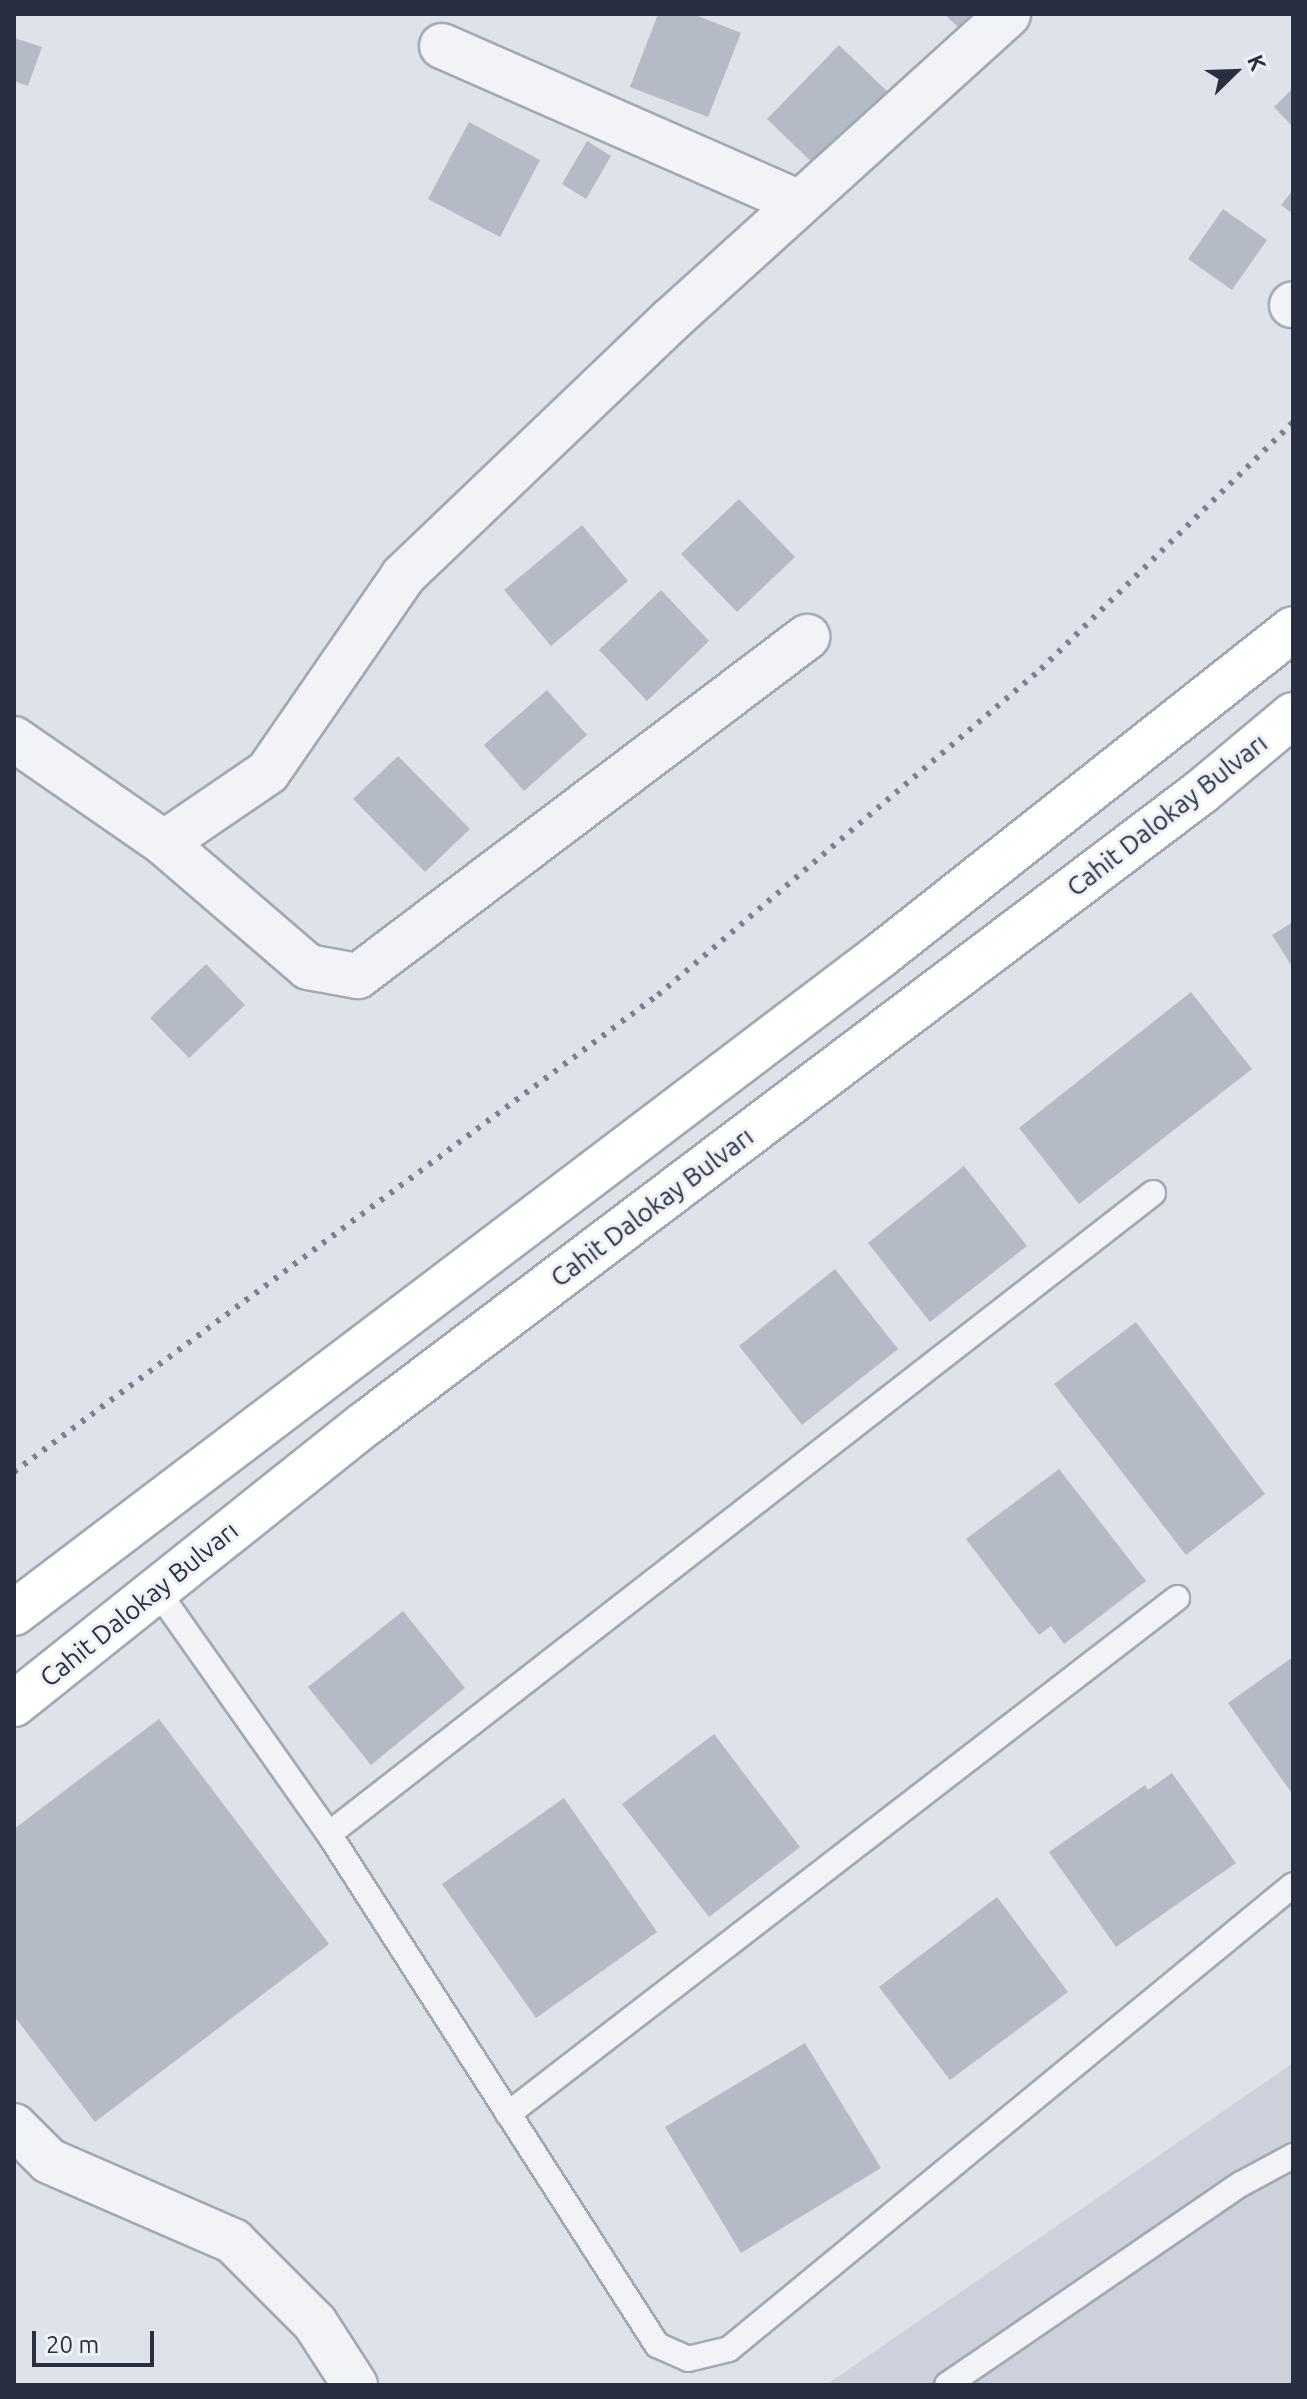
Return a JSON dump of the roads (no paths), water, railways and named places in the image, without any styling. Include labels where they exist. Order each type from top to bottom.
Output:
[{"type":"main road","points":[[14,1613],[881,955],[1293,629]]},
{"type":"main road","name":"Cahit Dalokay Bulvarı","points":[[14,1704],[365,1424],[1201,792],[1293,715]]},
{"type":"street","points":[[164,843],[268,772],[403,576],[799,203],[1008,14]]},
{"type":"street","points":[[442,46],[799,203]]},
{"type":"street","points":[[14,739],[164,843],[308,967],[358,976],[807,637]]},
{"type":"street","points":[[14,2126],[49,2161],[233,2241],[315,2323],[355,2385]]},
{"type":"lane","points":[[329,1834],[1153,1193]]},
{"type":"lane","points":[[156,1589],[329,1834],[657,2345],[688,2359],[716,2355],[1293,1885]]},
{"type":"lane","points":[[508,2114],[1177,1598]]},
{"type":"lane","points":[[947,2385],[1241,2184],[1293,2156]]},
{"type":"railway","points":[[14,1472],[658,995],[1041,669],[1293,422]]}]
